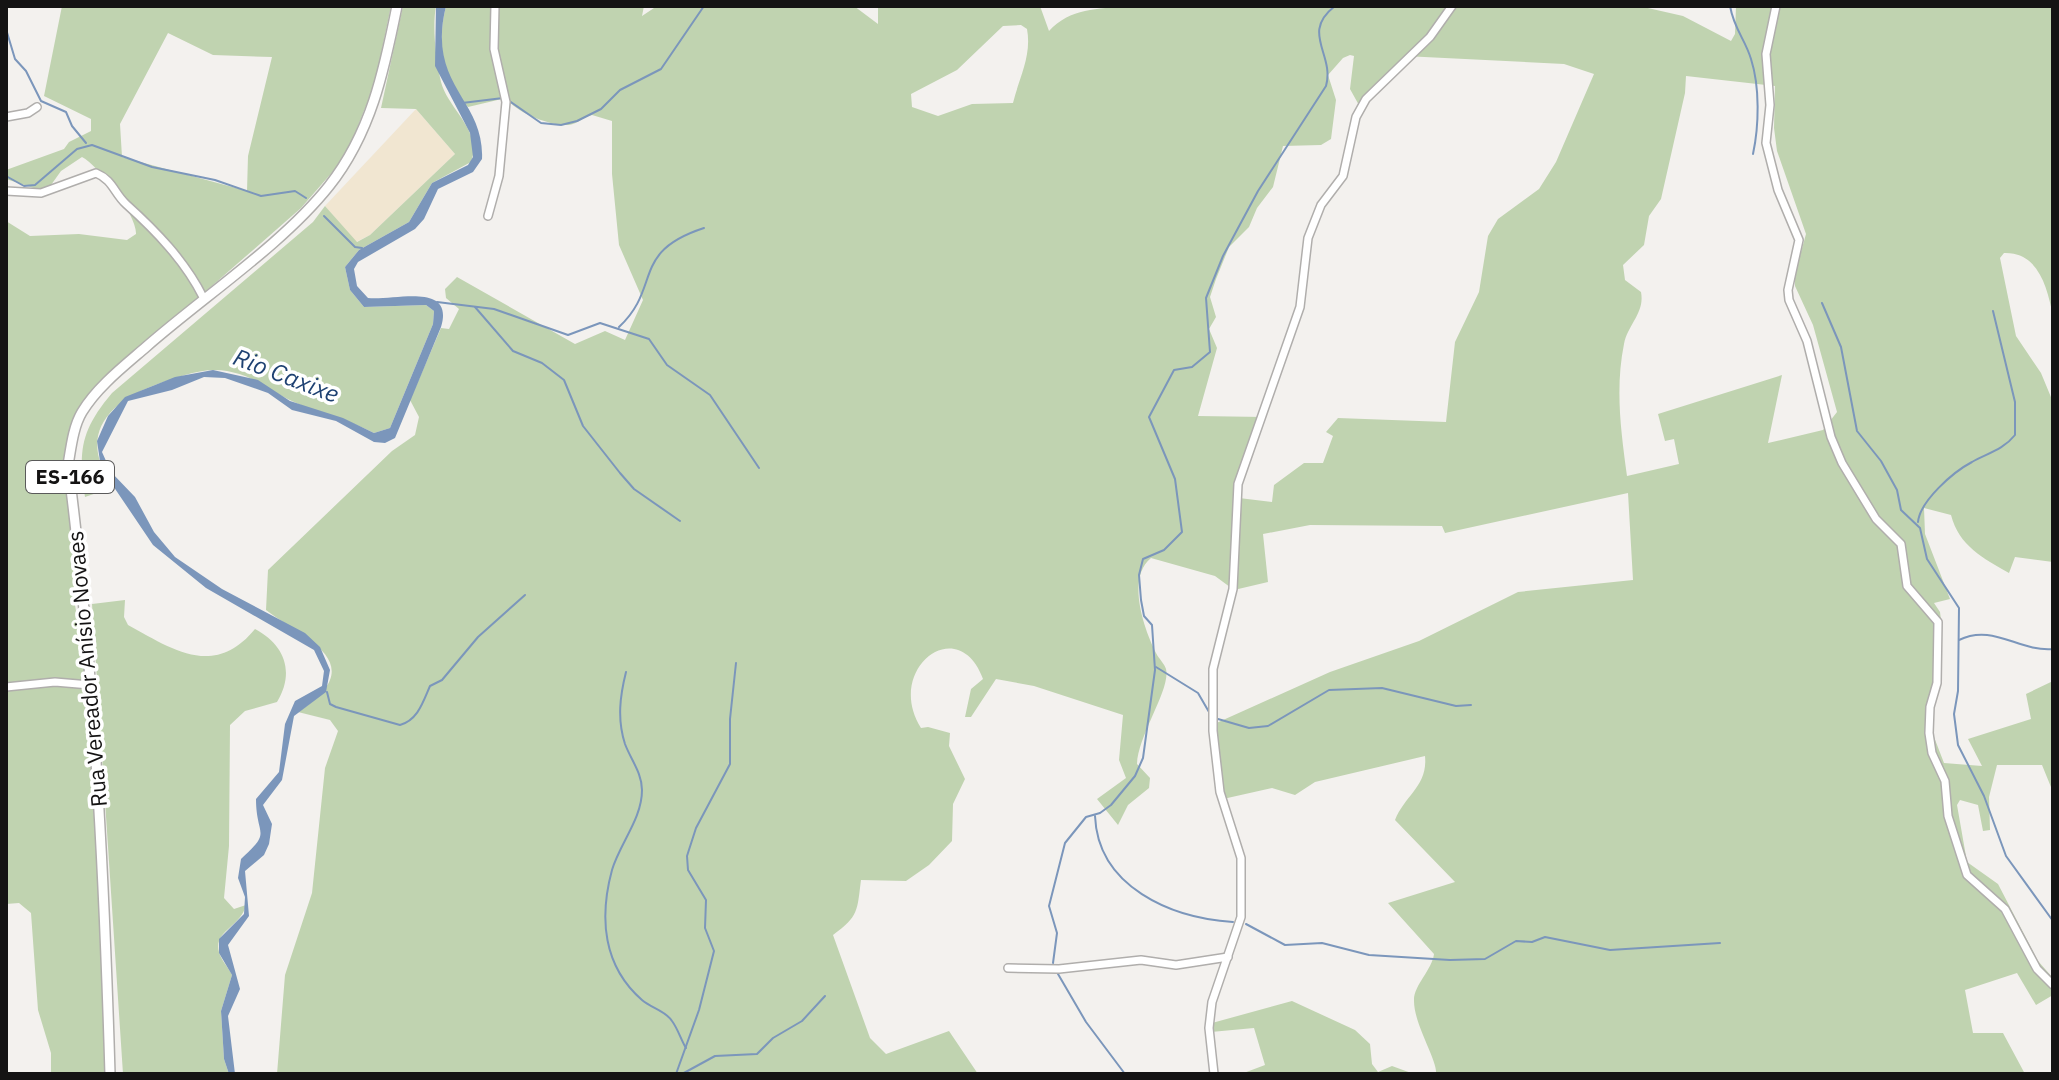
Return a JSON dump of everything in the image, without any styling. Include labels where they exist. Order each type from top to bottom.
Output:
[{"type":"main road","name":"Rua Vereador Anísio Novaes","points":[[110,1074],[106,931],[90,685],[68,465],[73,437],[81,413],[101,389],[203,297],[301,218],[344,164],[367,126],[385,66],[397,6]]},
{"type":"street","points":[[488,216],[499,176],[506,102],[494,49],[495,6]]},
{"type":"street","points":[[1214,1074],[1209,1028],[1212,1002],[1241,917],[1241,858],[1220,792],[1213,731],[1213,669],[1233,589],[1238,484],[1300,307],[1308,238],[1321,205],[1343,176],[1356,117],[1366,99],[1430,37],[1452,6]]},
{"type":"street","points":[[1776,6],[1766,54],[1770,105],[1766,143],[1778,190],[1799,240],[1800,249],[1788,290],[1789,300],[1807,341],[1836,450],[1876,519],[1901,544],[1907,586],[1938,622],[1937,683],[1930,707],[1929,733],[1932,753],[1945,781],[1948,816],[1967,875],[2005,909],[2037,969],[2053,985]]},
{"type":"street","points":[[6,117],[28,113],[37,107]]},
{"type":"street","points":[[6,191],[41,193],[96,173],[110,179],[124,202],[144,218],[195,280],[203,297]]},
{"type":"street","points":[[6,687],[55,682],[90,685]]},
{"type":"street","points":[[1008,968],[1059,969],[1141,960],[1176,965],[1228,957]]},
{"type":"shaded area","points":[[416,109],[455,154],[370,235],[356,242],[325,206]]},
{"type":"green space","points":[[62,6],[391,6],[375,83],[352,141],[335,169],[301,208],[149,341],[78,413],[64,458],[73,528],[74,599],[88,683],[112,1074],[51,1074],[51,1053],[38,1010],[31,913],[19,903],[6,904],[6,221],[30,236],[79,234],[127,240],[136,234],[130,215],[116,192],[98,170],[82,157],[61,171],[46,192],[6,179],[6,170],[64,149],[69,142],[91,131],[91,119],[44,96]],"holes":[[[168,33],[213,55],[272,57],[248,156],[247,191],[122,157],[120,124]]]},
{"type":"green space","points":[[403,6],[436,6],[435,44],[441,82],[469,130],[473,151],[471,162],[432,183],[409,222],[359,250],[345,267],[350,290],[364,307],[426,305],[434,311],[433,324],[390,428],[374,433],[294,402],[255,381],[227,371],[209,370],[191,374],[138,393],[111,412],[102,424],[98,453],[114,487],[85,497],[82,466],[84,441],[94,418],[112,393],[313,222],[325,206],[357,242],[370,235],[455,154],[416,109],[381,108]]},
{"type":"green space","points":[[446,6],[644,6],[642,16],[657,6],[854,6],[878,24],[878,6],[1040,6],[1049,31],[1075,14],[1127,6],[1639,6],[1683,16],[1731,41],[1735,34],[1736,6],[2053,6],[2053,316],[2048,293],[2033,265],[2016,254],[2004,253],[2000,258],[2016,336],[2041,373],[2053,402],[2053,562],[2015,557],[2009,573],[1966,543],[1951,515],[1924,508],[1925,534],[1950,599],[1934,603],[1940,612],[1942,628],[1933,711],[1934,737],[1944,763],[1982,766],[1968,739],[2031,719],[2026,694],[2053,681],[2053,792],[2042,765],[1997,765],[1989,797],[1990,830],[1983,831],[1978,805],[1960,800],[1957,805],[1967,862],[1998,884],[2038,961],[2053,978],[2053,995],[2036,1005],[2017,973],[1965,990],[1973,1033],[2003,1033],[2025,1074],[1436,1074],[1414,1001],[1416,990],[1434,954],[1388,903],[1455,882],[1395,820],[1423,775],[1425,756],[1315,782],[1295,795],[1272,788],[1223,799],[1212,725],[1330,672],[1419,641],[1518,592],[1633,580],[1628,493],[1445,533],[1442,526],[1310,525],[1263,534],[1268,582],[1234,590],[1215,576],[1151,558],[1144,567],[1138,591],[1151,643],[1166,669],[1166,678],[1137,764],[1150,778],[1149,788],[1128,805],[1118,825],[1097,799],[1126,778],[1119,760],[1123,715],[1034,686],[996,679],[971,717],[965,717],[971,689],[983,679],[972,659],[958,650],[943,649],[929,656],[918,669],[912,686],[912,706],[921,728],[950,733],[949,746],[965,779],[953,804],[952,841],[929,865],[906,881],[861,880],[855,912],[848,923],[833,935],[870,1038],[886,1054],[949,1031],[978,1074],[277,1074],[285,975],[312,893],[325,768],[338,731],[330,720],[298,712],[320,695],[330,680],[331,666],[325,654],[313,643],[266,610],[268,570],[392,451],[415,435],[419,417],[410,400],[441,328],[449,329],[459,309],[446,298],[445,289],[457,277],[575,344],[605,331],[625,340],[643,300],[619,245],[612,174],[612,121],[592,115],[572,124],[561,125],[534,118],[506,98],[468,107],[452,85],[447,72],[442,46]],"holes":[[[1021,25],[1027,29],[1028,48],[1013,103],[972,104],[938,116],[912,107],[911,94],[957,70],[1003,26]],[[1354,56],[1350,89],[1360,107],[1365,94],[1404,56],[1564,64],[1594,74],[1556,162],[1539,189],[1498,219],[1488,236],[1479,292],[1455,342],[1446,422],[1338,418],[1326,432],[1333,436],[1323,463],[1304,463],[1274,485],[1272,502],[1239,498],[1236,491],[1264,417],[1198,416],[1217,348],[1209,329],[1216,317],[1210,297],[1229,247],[1249,227],[1257,208],[1273,187],[1283,146],[1321,145],[1331,139],[1336,100],[1328,75],[1343,58]],[[1686,76],[1775,86],[1777,151],[1806,234],[1795,274],[1795,286],[1813,325],[1837,412],[1823,430],[1768,443],[1782,375],[1658,414],[1665,441],[1674,439],[1679,464],[1627,476],[1621,426],[1620,377],[1624,344],[1642,299],[1641,292],[1625,280],[1623,265],[1644,245],[1649,216],[1661,199],[1685,93]]]},
{"type":"green space","points":[[125,600],[124,617],[128,625],[177,650],[208,656],[224,653],[240,644],[255,629],[274,643],[284,660],[285,680],[277,702],[245,711],[230,725],[229,846],[224,898],[234,909],[246,905],[218,945],[220,955],[232,975],[221,1011],[224,1059],[229,1074],[123,1074],[92,604]]},
{"type":"green space","points":[[1292,1001],[1355,1030],[1370,1044],[1372,1064],[1378,1072],[1392,1066],[1414,1074],[1241,1074],[1265,1065],[1254,1028],[1211,1032],[1212,1023]]},
{"type":"water","points":[[436,6],[446,6],[442,33],[444,55],[449,74],[475,121],[482,159],[473,172],[438,189],[424,219],[415,229],[358,262],[354,269],[357,286],[368,298],[431,298],[439,303],[443,313],[441,327],[395,438],[385,443],[374,442],[336,421],[292,410],[268,393],[225,378],[204,377],[172,390],[128,401],[102,452],[111,472],[135,497],[154,532],[175,557],[222,589],[305,633],[320,647],[330,670],[326,692],[294,716],[282,780],[263,805],[272,824],[269,844],[264,855],[245,871],[249,916],[228,945],[240,989],[228,1016],[235,1074],[229,1074],[224,1059],[221,1011],[232,975],[219,953],[219,939],[244,914],[245,897],[238,878],[241,859],[260,837],[256,799],[279,772],[285,724],[295,701],[322,686],[324,671],[314,650],[206,588],[153,545],[101,468],[97,441],[108,416],[125,397],[175,377],[213,370],[258,380],[290,401],[343,418],[374,433],[390,428],[433,324],[434,311],[426,305],[364,307],[350,290],[345,267],[359,250],[409,222],[432,183],[468,165],[473,157],[470,133],[435,66]]},
{"type":"waterway","points":[[508,100],[541,123],[561,125],[577,121],[601,109],[620,90],[661,69],[704,6]]},
{"type":"waterway","points":[[1053,963],[1057,933],[1049,906],[1065,843],[1086,817],[1100,813],[1111,805],[1135,776],[1143,758],[1155,670],[1152,625],[1144,616],[1139,575],[1143,559],[1164,550],[1182,532],[1175,479],[1149,417],[1174,370],[1192,367],[1210,352],[1206,298],[1223,256],[1258,191],[1326,86],[1328,74],[1319,35],[1320,25],[1335,6]]},
{"type":"waterway","points":[[1730,6],[1751,59],[1756,82],[1757,119],[1753,154]]},
{"type":"waterway","points":[[6,29],[15,59],[26,71],[41,101],[66,112],[72,126],[86,143]]},
{"type":"waterway","points":[[462,103],[503,98]]},
{"type":"waterway","points":[[6,176],[24,186],[35,185],[77,149],[92,145],[152,167],[215,180],[261,196],[295,191],[306,198]]},
{"type":"waterway","points":[[324,216],[355,247],[362,248]]},
{"type":"waterway","points":[[619,327],[640,298],[656,259],[681,238],[704,228]]},
{"type":"waterway","points":[[437,302],[494,309],[568,335],[600,323],[649,339],[667,365],[710,395],[759,468]]},
{"type":"waterway","points":[[1822,303],[1841,347],[1857,431],[1881,461],[1897,490],[1901,510],[1920,528],[1927,559],[1959,608],[1958,691],[1954,714],[1958,745],[1984,796],[2006,856],[2053,921]]},
{"type":"waterway","points":[[475,307],[513,351],[542,363],[564,380],[583,426],[620,473],[634,489],[680,521]]},
{"type":"waterway","points":[[1918,522],[1931,496],[1947,480],[2000,448],[2015,435],[2015,402],[1993,311]]},
{"type":"waterway","points":[[327,692],[330,704],[336,707],[400,725],[406,723],[419,710],[430,686],[442,680],[478,637],[525,595]]},
{"type":"waterway","points":[[1959,640],[1971,636],[1995,636],[2041,649],[2053,649]]},
{"type":"waterway","points":[[676,1074],[699,1010],[714,951],[705,928],[706,900],[688,870],[687,856],[696,828],[730,764],[730,719],[736,663]]},
{"type":"waterway","points":[[1156,667],[1198,693],[1209,712]]},
{"type":"waterway","points":[[626,672],[621,699],[621,726],[642,790],[635,821],[612,870],[605,923],[612,957],[619,972],[646,1003],[669,1018],[686,1048]]},
{"type":"waterway","points":[[1218,719],[1249,728],[1268,726],[1329,690],[1382,688],[1456,706],[1471,705]]},
{"type":"waterway","points":[[1095,816],[1099,841],[1109,862],[1124,880],[1142,894],[1186,914],[1233,922]]},
{"type":"waterway","points":[[1246,924],[1285,945],[1322,943],[1369,955],[1450,960],[1485,959],[1516,941],[1532,942],[1545,937],[1610,950],[1720,943]]},
{"type":"waterway","points":[[1058,974],[1086,1022],[1125,1074]]},
{"type":"waterway","points":[[682,1074],[715,1056],[757,1054],[773,1038],[802,1021],[825,996]]},
{"type":"water label","name":"Rio Caxixe","points":[[286,376]]}]
